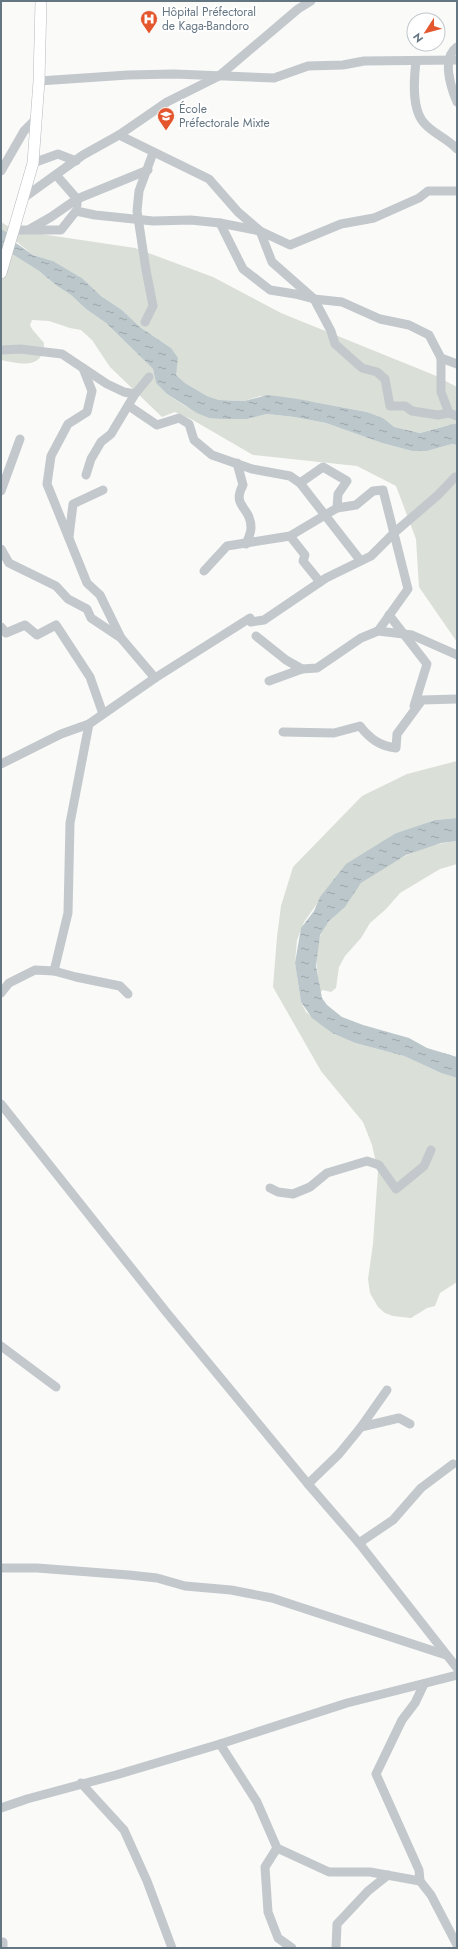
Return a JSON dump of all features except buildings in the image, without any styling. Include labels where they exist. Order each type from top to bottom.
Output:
[{"type":"main road","points":[[1,273],[33,163],[39,81],[41,1]]},
{"type":"street","points":[[22,199],[57,176],[76,161],[119,135],[167,102],[219,76],[288,18],[311,1]]},
{"type":"street","points":[[457,47],[453,50],[452,60],[452,90],[457,102]]},
{"type":"street","points":[[39,81],[128,75],[274,78],[308,66],[343,65],[364,60],[452,60]]},
{"type":"street","points":[[416,60],[413,87],[419,115],[424,124],[457,149]]},
{"type":"street","points":[[1,170],[24,131],[36,119]]},
{"type":"street","points":[[119,135],[208,179],[238,212],[260,231],[272,262],[314,299],[331,331],[335,344],[362,368],[377,372],[385,379],[390,406],[405,406],[412,411],[438,415],[453,414],[441,392],[441,358],[429,335],[409,325],[380,319],[342,302],[314,299],[295,294],[278,293],[263,286],[243,269],[220,223]]},
{"type":"street","points":[[145,322],[153,306],[137,211],[139,191],[153,153]]},
{"type":"street","points":[[33,163],[58,154],[76,161]]},
{"type":"street","points":[[29,229],[51,218],[77,199],[148,170]]},
{"type":"street","points":[[13,230],[61,230],[76,210],[77,199],[57,176]]},
{"type":"street","points":[[76,210],[95,215],[139,220],[220,223],[260,231],[290,245],[341,224],[374,218],[419,198],[428,191],[457,191]]},
{"type":"street","points":[[1,350],[20,349],[62,354],[113,387],[124,392],[135,394]]},
{"type":"street","points":[[441,358],[457,364]]},
{"type":"street","points":[[84,368],[92,391],[87,412],[68,424],[51,456],[48,484],[87,583],[100,595],[121,638],[155,678]]},
{"type":"street","points":[[86,475],[90,459],[101,442],[111,434],[135,394],[149,378]]},
{"type":"street","points":[[129,406],[157,425],[179,418],[189,424],[194,440],[212,455],[225,461],[237,463],[252,469],[290,476],[300,483],[324,516],[360,560]]},
{"type":"street","points":[[1,491],[20,438]]},
{"type":"street","points":[[237,463],[243,485],[238,495],[238,501],[247,510],[251,529],[246,544]]},
{"type":"street","points":[[300,483],[323,467],[347,481],[338,494],[337,508]]},
{"type":"street","points":[[1,764],[61,734],[89,724],[155,678],[250,620],[264,620],[320,582],[360,560],[371,556],[395,532],[418,514],[455,476]]},
{"type":"street","points":[[69,538],[73,504],[103,490]]},
{"type":"street","points":[[204,571],[227,546],[290,536],[337,508],[356,505],[373,491],[383,490],[395,532],[408,589],[378,631]]},
{"type":"street","points":[[290,536],[305,555],[303,562],[320,582]]},
{"type":"street","points":[[1,549],[9,563],[56,586],[68,599],[87,609],[91,618],[121,638]]},
{"type":"street","points":[[389,615],[427,664],[412,713]]},
{"type":"street","points":[[1,627],[6,632],[25,625],[37,635],[56,625],[90,677],[103,714]]},
{"type":"street","points":[[269,681],[302,669],[317,668],[361,638],[378,631],[412,635],[457,655]]},
{"type":"street","points":[[256,636],[286,660],[302,669]]},
{"type":"street","points":[[283,732],[334,733],[360,726],[367,736],[379,744],[396,748],[397,734],[422,700],[457,699]]},
{"type":"street","points":[[54,970],[68,913],[70,823],[89,724]]},
{"type":"street","points":[[1,993],[9,983],[35,970],[54,970],[76,977],[120,986],[128,994]]},
{"type":"street","points":[[1,1104],[167,1313],[308,1484],[359,1543],[457,1668]]},
{"type":"street","points":[[270,1188],[278,1192],[293,1194],[310,1187],[327,1173],[367,1162],[379,1165],[396,1188],[424,1166],[431,1150]]},
{"type":"street","points":[[1,1346],[56,1387]]},
{"type":"street","points":[[308,1484],[339,1454],[361,1427],[387,1390]]},
{"type":"street","points":[[361,1427],[399,1418],[410,1424]]},
{"type":"street","points":[[359,1543],[392,1520],[421,1488],[453,1464]]},
{"type":"street","points":[[1,1568],[37,1568],[129,1575],[157,1578],[186,1586],[232,1590],[272,1598],[446,1655]]},
{"type":"street","points":[[1,1808],[81,1783],[116,1775],[220,1744],[347,1703],[457,1675]]},
{"type":"street","points":[[424,1684],[415,1703],[402,1720],[376,1774],[419,1870],[420,1882],[430,1895],[457,1944]]},
{"type":"street","points":[[220,1744],[257,1802],[277,1848],[328,1872],[370,1872],[420,1882]]},
{"type":"street","points":[[81,1783],[124,1830],[147,1881],[172,1948]]},
{"type":"street","points":[[277,1848],[265,1867],[268,1912],[278,1938],[292,1948]]},
{"type":"street","points":[[336,1948],[337,1924],[368,1891],[388,1875]]},
{"type":"shaded area","points":[[1,222],[14,230],[135,248],[213,277],[281,313],[434,375],[457,387],[457,423],[420,433],[393,427],[383,418],[367,412],[314,402],[260,396],[244,401],[219,400],[207,396],[185,383],[176,375],[176,366],[171,348],[140,327],[122,310],[101,296],[82,278],[53,261],[33,255],[1,229]]},
{"type":"shaded area","points":[[1,247],[39,271],[71,295],[86,309],[106,323],[153,369],[156,383],[167,394],[185,406],[209,418],[247,419],[267,414],[294,417],[326,423],[382,443],[412,451],[427,451],[452,444],[457,445],[457,642],[419,587],[416,539],[396,486],[357,466],[253,455],[191,419],[175,412],[162,417],[110,367],[92,340],[81,330],[49,321],[32,320],[30,325],[32,329],[44,343],[43,352],[40,358],[30,363],[16,363],[1,360]]},
{"type":"shaded area","points":[[457,761],[457,818],[435,820],[396,833],[364,854],[331,884],[304,922],[297,940],[295,963],[301,1002],[306,1012],[332,1033],[355,1043],[404,1056],[441,1073],[457,1078],[457,1282],[440,1293],[435,1306],[427,1308],[411,1318],[393,1316],[385,1313],[378,1307],[370,1293],[368,1279],[373,1244],[378,1171],[372,1145],[363,1122],[321,1071],[273,987],[277,937],[281,906],[293,867],[362,796],[407,774]]},
{"type":"shaded area","points":[[457,841],[457,864],[440,869],[400,893],[386,909],[370,923],[361,938],[345,956],[339,967],[336,988],[331,992],[323,990],[320,992],[317,946],[320,937],[323,929],[329,921],[349,901],[359,885],[395,861],[417,851],[442,843]]},
{"type":"water","points":[[1,229],[8,233],[16,243],[33,255],[53,261],[82,278],[101,296],[122,310],[140,327],[171,348],[178,358],[176,375],[185,383],[207,396],[219,400],[244,401],[268,395],[298,399],[367,412],[383,418],[394,427],[420,433],[457,423],[457,445],[452,444],[427,451],[412,451],[382,443],[326,423],[294,417],[267,414],[247,419],[222,419],[209,418],[197,413],[167,394],[156,383],[153,369],[106,323],[86,309],[71,295],[39,271],[1,247]]},
{"type":"water","points":[[457,818],[457,841],[441,843],[406,855],[361,883],[345,907],[329,921],[320,935],[316,966],[322,998],[327,1005],[342,1017],[363,1025],[409,1038],[427,1048],[457,1057],[457,1078],[441,1073],[404,1056],[355,1043],[332,1033],[312,1018],[301,1002],[295,963],[301,928],[314,911],[320,897],[346,864],[396,833],[435,820]]},
{"type":"place","name":"Hôpital Préfectoral de Kaga-Bandoro","points":[[149,34]]},
{"type":"place","name":"École Préfectorale Mixte","points":[[166,131]]}]
